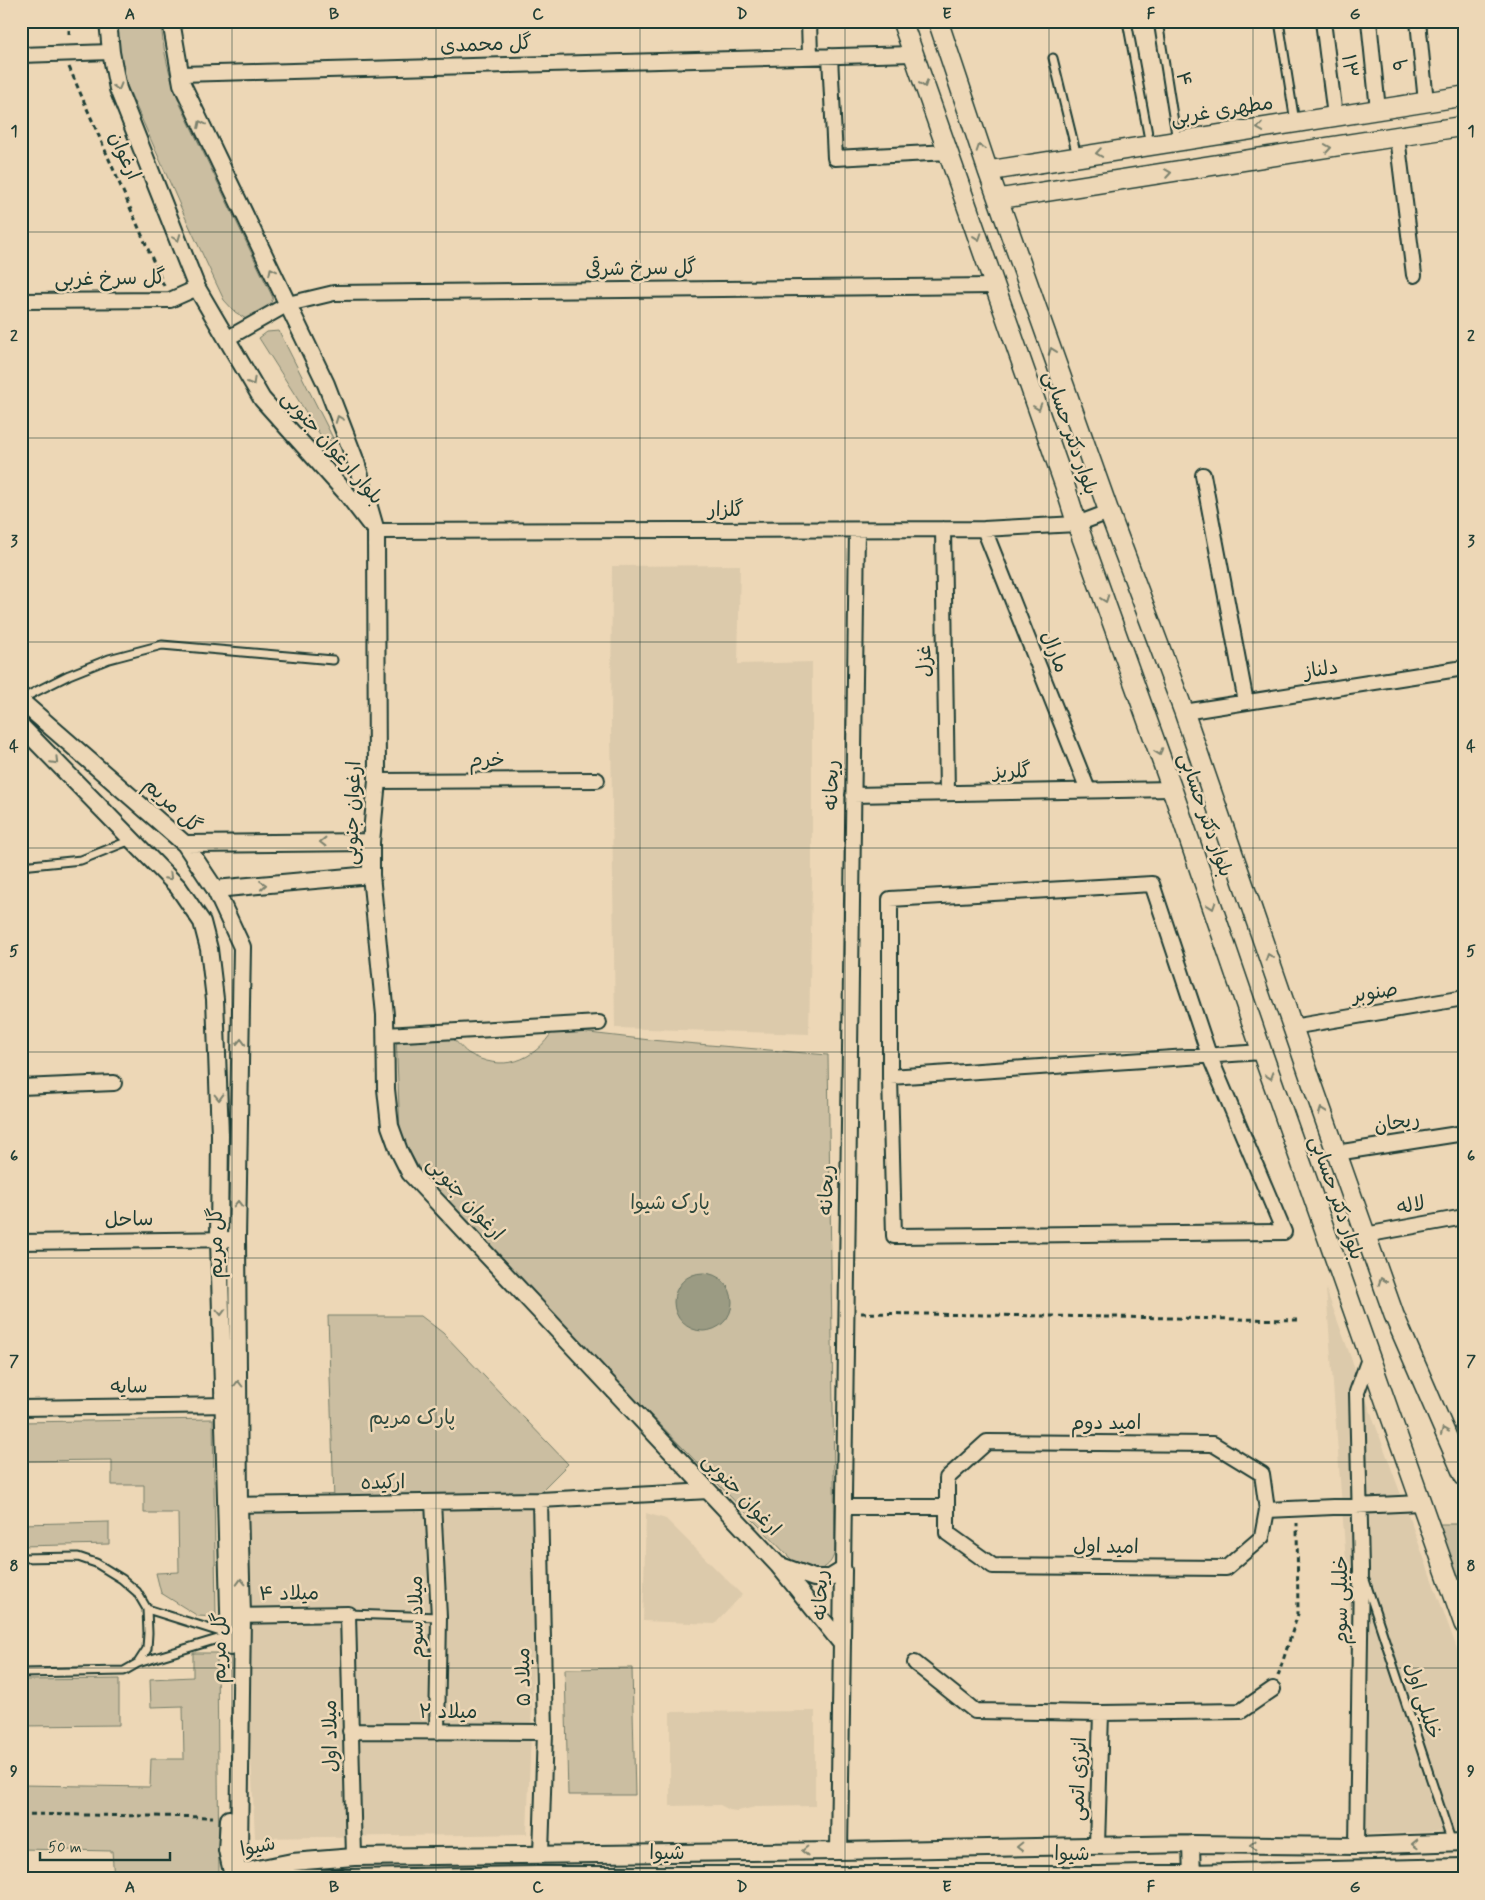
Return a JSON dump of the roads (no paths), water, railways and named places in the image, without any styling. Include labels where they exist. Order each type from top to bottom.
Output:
[{"type":"main road","name":"بلوار دکتر حسابی","points":[[902,21],[1464,1624]]},
{"type":"main road","name":"بلوار دکتر حسابی","points":[[938,21],[998,200],[1109,512],[1184,712],[1365,1235],[1394,1315],[1463,1473]]},
{"type":"main road","name":"مطهری غربی","points":[[988,171],[1464,96]]},
{"type":"main road","points":[[998,200],[1464,126]]},
{"type":"main road","points":[[1056,160],[1052,165],[1050,179],[1060,190]]},
{"type":"street","name":"بلوار ارغوان جنوبی","points":[[108,21],[111,52],[118,89],[197,288],[262,399],[347,494],[376,532]]},
{"type":"street","name":"بلوار ارغوان جنوبی","points":[[171,21],[182,84],[326,384],[356,462],[376,532]]},
{"type":"street","points":[[809,21],[810,56]]},
{"type":"street","name":"۱۳","points":[[1323,21],[1335,116]]},
{"type":"street","points":[[1369,21],[1378,110]]},
{"type":"street","name":"۹","points":[[1418,21],[1426,102]]},
{"type":"street","points":[[21,55],[111,52]]},
{"type":"street","name":"گل محمدی","points":[[180,74],[913,54]]},
{"type":"street","points":[[830,56],[835,158],[949,152]]},
{"type":"street","points":[[1397,137],[1414,276]]},
{"type":"street","name":"گل سرخ شرقی","points":[[228,338],[288,304],[334,293],[995,286]]},
{"type":"street","name":"گل سرخ غربی","points":[[21,300],[170,300],[197,288]]},
{"type":"street","points":[[1203,475],[1246,702]]},
{"type":"street","name":"گلزار","points":[[376,532],[984,529],[1077,524],[1109,512]]},
{"type":"street","name":"غزل","points":[[943,529],[947,793]]},
{"type":"street","name":"مارال","points":[[984,529],[1088,790]]},
{"type":"street","name":"ریحانه","points":[[839,1851],[857,530]]},
{"type":"street","name":"ارغوان جنوبی","points":[[376,532],[377,781],[371,842],[371,875],[385,1035],[386,1089],[390,1126],[399,1151],[410,1173],[778,1565],[842,1644]]},
{"type":"street","name":"دلناز","points":[[1184,712],[1464,668]]},
{"type":"street","name":"گل مریم","points":[[21,700],[185,844],[215,889],[242,947],[237,1239],[231,1405]]},
{"type":"street","name":"گل مریم","points":[[21,726],[178,887],[202,922],[209,949],[215,999],[220,1135],[219,1239],[231,1405],[239,1850],[232,1877]]},
{"type":"street","name":"خرم","points":[[377,781],[597,780]]},
{"type":"street","name":"گلریز","points":[[853,795],[1172,789]]},
{"type":"street","points":[[185,844],[371,842]]},
{"type":"street","points":[[215,889],[371,875]]},
{"type":"street","points":[[1152,884],[1209,1055],[1284,1232],[894,1236],[890,1077],[890,899],[1152,884]]},
{"type":"street","name":"صنوبر","points":[[1292,1027],[1464,998]]},
{"type":"street","points":[[385,1035],[599,1023]]},
{"type":"street","points":[[890,1077],[1262,1052]]},
{"type":"street","points":[[21,1087],[114,1083]]},
{"type":"street","name":"ریحان","points":[[1336,1152],[1464,1133]]},
{"type":"street","name":"لاله","points":[[1365,1235],[1464,1217]]},
{"type":"street","name":"ساحل","points":[[21,1242],[237,1239]]},
{"type":"street","name":"خلیلی سوم","points":[[1358,1846],[1361,1569],[1357,1392],[1370,1356]]},
{"type":"street","name":"سایه","points":[[21,1408],[231,1405]]},
{"type":"street","name":"امید دوم","points":[[947,1507],[947,1478],[987,1442],[1213,1444],[1262,1474],[1268,1510]]},
{"type":"street","name":"ارکیده","points":[[233,1505],[540,1500],[709,1491]]},
{"type":"street","name":"میلاد ۵","points":[[540,1500],[546,1732],[541,1854]]},
{"type":"street","name":"میلاد سوم","points":[[434,1502],[439,1617],[437,1732]]},
{"type":"street","points":[[1268,1510],[1360,1504],[1421,1503]]},
{"type":"street","points":[[844,1507],[947,1507]]},
{"type":"street","name":"امید اول","points":[[947,1507],[947,1533],[993,1566],[1226,1568],[1262,1537],[1268,1510]]},
{"type":"street","points":[[778,1565],[814,1578],[830,1578],[842,1570]]},
{"type":"street","name":"میلاد ۴","points":[[236,1616],[348,1614]]},
{"type":"street","name":"میلاد اول","points":[[348,1614],[354,1857]]},
{"type":"street","name":"گل مریم","points":[[232,1877],[228,1850],[236,1635]]},
{"type":"street","points":[[915,1663],[975,1711],[1101,1714],[1241,1711],[1273,1689]]},
{"type":"street","name":"انرژی اتمی","points":[[1097,1846],[1101,1714]]},
{"type":"street","name":"میلاد ۲","points":[[350,1731],[546,1732]]},
{"type":"street","points":[[1458,1842],[1462,1867]]},
{"type":"street","name":"شیوا","points":[[232,1877],[292,1862],[354,1857],[839,1851],[1191,1844],[1358,1846],[1458,1842]]},
{"type":"street","points":[[1191,1844],[1192,1876]]},
{"type":"street","points":[[708,1874],[709,1852]]},
{"type":"street","name":"شیوا","points":[[232,1877],[312,1878],[708,1874],[1192,1876],[1462,1867]]},
{"type":"lane","points":[[1127,21],[1150,146]]},
{"type":"lane","name":"۴","points":[[1158,21],[1177,141]]},
{"type":"lane","points":[[1279,21],[1295,122]]},
{"type":"lane","points":[[1053,58],[1077,157]]},
{"type":"lane","points":[[21,700],[109,659],[162,646],[333,660]]},
{"type":"lane","points":[[21,866],[81,860],[131,840]]},
{"type":"lane","points":[[21,1558],[78,1557],[96,1563],[122,1579],[137,1592],[147,1608],[148,1633],[147,1649],[138,1663]]},
{"type":"lane","name":"خلیلی اول","points":[[1361,1569],[1458,1842]]},
{"type":"lane","points":[[147,1608],[236,1635]]},
{"type":"lane","points":[[348,1614],[439,1617]]},
{"type":"lane","points":[[21,1673],[124,1671],[138,1663],[236,1635]]},
{"type":"park label","name":"پارک شیوا","points":[[670,1203]]},
{"type":"park label","name":"پارک مریم","points":[[412,1418]]}]
